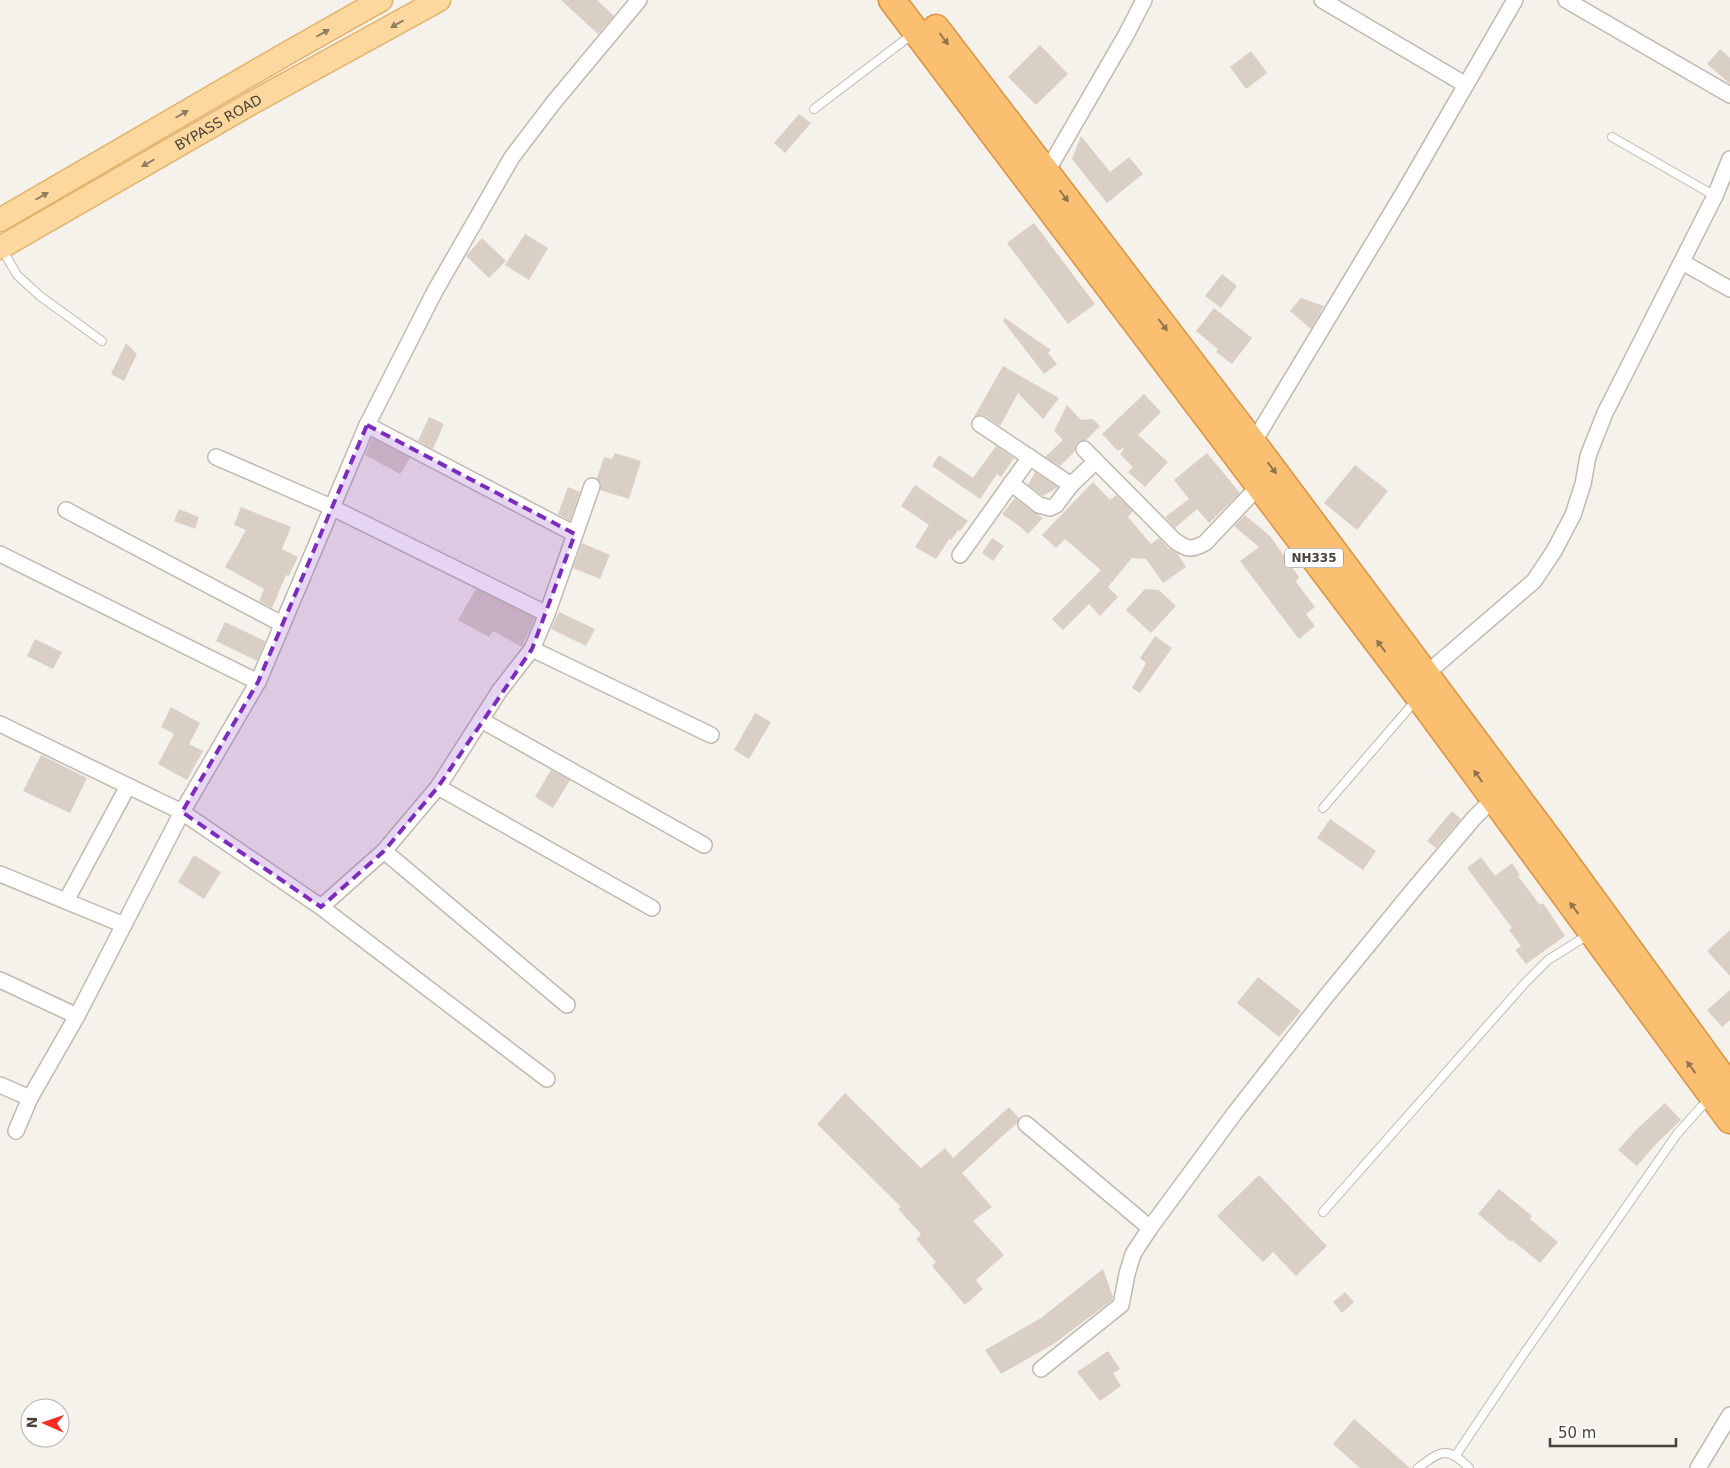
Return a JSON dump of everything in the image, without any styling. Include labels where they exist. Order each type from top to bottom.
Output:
[{"type":"highway","name":"NH335","points":[[892,0],[1259,486],[1550,841],[1722,1093],[1730,1120]]},
{"type":"highway","name":"NH335","points":[[915,0],[1253,443],[1422,686],[1494,798],[1592,932],[1722,1093]]},
{"type":"main road","name":"BYPASS ROAD","points":[[0,220],[381,0]]},
{"type":"main road","name":"BYPASS ROAD","points":[[0,248],[250,104],[440,0]]},
{"type":"street","points":[[16,1131],[30,1098],[77,1016],[182,812],[258,682],[367,424],[435,291],[512,157],[554,102],[639,0]]},
{"type":"street","points":[[1046,173],[1126,35],[1144,0]]},
{"type":"street","points":[[1322,0],[1466,85]]},
{"type":"street","points":[[1253,443],[1399,200],[1515,0]]},
{"type":"street","points":[[1566,0],[1730,95]]},
{"type":"street","points":[[1422,686],[1534,582],[1554,552],[1573,515],[1583,484],[1588,456],[1605,413],[1729,165]]},
{"type":"street","points":[[1682,262],[1730,289]]},
{"type":"street","points":[[367,424],[575,534]]},
{"type":"street","points":[[980,424],[1071,485]]},
{"type":"street","points":[[1084,448],[1184,547],[1195,548],[1205,543],[1259,486]]},
{"type":"street","points":[[960,555],[1030,456]]},
{"type":"street","points":[[216,457],[331,508],[547,614]]},
{"type":"street","points":[[1011,483],[1039,505],[1050,508],[1056,505],[1071,485],[1096,461]]},
{"type":"street","points":[[321,907],[384,851],[438,787],[500,690],[532,649],[547,614],[592,486]]},
{"type":"street","points":[[66,510],[282,624]]},
{"type":"street","points":[[0,554],[258,682]]},
{"type":"street","points":[[532,649],[712,735]]},
{"type":"street","points":[[481,720],[704,845]]},
{"type":"street","points":[[0,724],[182,812],[321,907],[547,1079]]},
{"type":"street","points":[[66,901],[128,786]]},
{"type":"street","points":[[438,787],[652,908]]},
{"type":"street","points":[[1041,1369],[1121,1304],[1126,1274],[1133,1254],[1234,1114],[1324,999],[1414,889],[1474,818],[1494,798]]},
{"type":"street","points":[[384,851],[567,1005]]},
{"type":"street","points":[[0,874],[124,926]]},
{"type":"street","points":[[0,980],[77,1016]]},
{"type":"street","points":[[0,1085],[30,1098]]},
{"type":"street","points":[[1026,1124],[1150,1228]]},
{"type":"street","points":[[1698,1468],[1730,1415]]},
{"type":"lane","points":[[814,109],[916,31]]},
{"type":"lane","points":[[1612,137],[1714,196]]},
{"type":"lane","points":[[0,248],[17,274],[40,296],[102,342]]},
{"type":"lane","points":[[1322,808],[1422,686]]},
{"type":"lane","points":[[1324,1212],[1525,983],[1548,960],[1592,932]]},
{"type":"lane","points":[[1456,1455],[1526,1350],[1676,1134],[1701,1107],[1722,1093]]},
{"type":"lane","points":[[1418,1468],[1438,1455],[1447,1452],[1456,1455],[1469,1468]]},
{"type":"highlighted area","points":[[367,425],[575,534],[532,649],[438,787],[384,851],[321,907],[182,812],[258,682]]},
{"type":"building","points":[[561,0],[597,0],[614,16],[598,34]]},
{"type":"building","points":[[1040,45],[1068,74],[1036,105],[1008,77]]},
{"type":"building","points":[[1720,49],[1730,58],[1730,84],[1707,64]]},
{"type":"building","points":[[1251,51],[1267,73],[1246,89],[1230,67]]},
{"type":"building","points":[[799,114],[811,123],[785,153],[774,143]]},
{"type":"building","points":[[1081,136],[1110,172],[1129,157],[1143,174],[1107,203],[1072,159]]},
{"type":"building","points":[[1034,223],[1095,304],[1068,324],[1007,243]]},
{"type":"building","points":[[525,234],[548,248],[529,280],[505,265]]},
{"type":"building","points":[[482,238],[506,261],[489,278],[466,256]]},
{"type":"building","points":[[1222,274],[1237,286],[1221,308],[1205,296]]},
{"type":"building","points":[[1301,298],[1324,306],[1311,329],[1290,311]]},
{"type":"building","points":[[1214,308],[1252,338],[1232,364],[1216,352],[1218,349],[1196,331]]},
{"type":"building","points":[[1005,318],[1051,350],[1048,353],[1057,364],[1044,374],[1003,321]]},
{"type":"building","points":[[126,343],[137,354],[124,381],[111,374]]},
{"type":"building","points":[[1003,366],[1059,398],[1043,419],[1018,393],[1000,426],[985,416],[974,417]]},
{"type":"building","points":[[1144,394],[1161,412],[1138,435],[1168,462],[1145,487],[1128,472],[1133,467],[1120,454],[1124,449],[1118,451],[1102,434]]},
{"type":"building","points":[[1067,405],[1081,420],[1093,419],[1100,426],[1086,440],[1078,442],[1075,446],[1075,451],[1060,466],[1045,457],[1063,440],[1054,431]]},
{"type":"building","points":[[429,417],[444,424],[433,449],[418,441]]},
{"type":"building","points":[[372,438],[410,458],[400,474],[365,455]]},
{"type":"building","points":[[996,446],[1014,458],[1001,477],[997,474],[980,499],[932,466],[939,455],[973,478]]},
{"type":"building","points":[[615,453],[641,461],[629,499],[600,490],[601,484],[597,478],[604,457],[612,459]]},
{"type":"building","points":[[1207,453],[1240,493],[1209,523],[1197,509],[1175,528],[1165,517],[1189,499],[1174,480]]},
{"type":"building","points":[[1355,465],[1388,491],[1357,530],[1324,503]]},
{"type":"building","points":[[1035,472],[1058,487],[1043,496],[1028,485]]},
{"type":"building","points":[[1093,482],[1110,500],[1116,495],[1133,511],[1128,517],[1151,544],[1159,538],[1168,548],[1177,553],[1186,567],[1163,583],[1146,559],[1132,558],[1108,587],[1118,597],[1100,616],[1089,604],[1063,630],[1052,619],[1101,570],[1065,539],[1056,548],[1042,535]]},
{"type":"building","points":[[915,485],[968,521],[951,540],[949,539],[936,559],[915,547],[929,525],[901,506]]},
{"type":"building","points":[[568,487],[580,492],[570,521],[558,514]]},
{"type":"building","points":[[1015,498],[1043,518],[1028,534],[1002,514]]},
{"type":"building","points":[[241,507],[291,527],[282,549],[298,557],[289,576],[286,575],[272,608],[259,601],[264,589],[225,567],[246,530],[234,525]]},
{"type":"building","points":[[179,509],[199,517],[195,529],[174,521]]},
{"type":"building","points":[[1245,515],[1270,536],[1299,577],[1296,582],[1315,607],[1306,614],[1315,626],[1299,639],[1240,561],[1259,547],[1234,526]]},
{"type":"building","points":[[992,538],[1004,546],[993,561],[982,553]]},
{"type":"building","points":[[582,543],[610,555],[600,579],[573,568]]},
{"type":"building","points":[[476,589],[535,618],[522,647],[493,631],[489,637],[458,620]]},
{"type":"building","points":[[1145,589],[1159,590],[1176,606],[1151,633],[1126,610]]},
{"type":"building","points":[[559,612],[595,629],[586,646],[551,629]]},
{"type":"building","points":[[225,622],[265,641],[257,661],[216,641]]},
{"type":"building","points":[[1155,636],[1172,648],[1140,693],[1132,688],[1146,663],[1140,658]]},
{"type":"building","points":[[35,639],[62,652],[53,669],[27,656]]},
{"type":"building","points":[[171,707],[200,723],[189,744],[203,751],[187,780],[158,764],[174,734],[161,727]]},
{"type":"building","points":[[755,713],[771,722],[749,759],[734,750]]},
{"type":"building","points":[[41,755],[87,778],[70,813],[23,791]]},
{"type":"building","points":[[551,770],[570,780],[553,808],[535,797]]},
{"type":"building","points":[[1452,811],[1461,819],[1436,848],[1427,841]]},
{"type":"building","points":[[1330,819],[1376,851],[1363,870],[1317,838]]},
{"type":"building","points":[[194,855],[221,872],[204,899],[178,882]]},
{"type":"building","points":[[1481,857],[1495,876],[1512,863],[1520,875],[1518,876],[1540,905],[1543,903],[1565,936],[1526,964],[1515,950],[1521,946],[1509,930],[1512,928],[1467,868]]},
{"type":"building","points":[[1730,930],[1730,976],[1707,951]]},
{"type":"building","points":[[1258,977],[1301,1011],[1279,1037],[1237,1003]]},
{"type":"building","points":[[1730,990],[1730,1020],[1722,1027],[1707,1010]]},
{"type":"building","points":[[845,1093],[921,1168],[945,1148],[953,1158],[1009,1107],[1019,1118],[1017,1123],[962,1173],[992,1207],[973,1221],[1004,1255],[976,1280],[983,1289],[965,1305],[932,1266],[936,1262],[916,1239],[921,1234],[898,1209],[901,1207],[817,1124]]},
{"type":"building","points":[[1665,1103],[1681,1120],[1655,1145],[1637,1166],[1618,1150]]},
{"type":"building","points":[[1259,1175],[1327,1246],[1296,1276],[1273,1252],[1263,1262],[1217,1216]]},
{"type":"building","points":[[1499,1189],[1532,1216],[1530,1219],[1558,1242],[1540,1263],[1512,1240],[1511,1242],[1478,1214]]},
{"type":"building","points":[[1103,1269],[1113,1297],[1112,1300],[1055,1343],[1001,1374],[985,1350],[1041,1318]]},
{"type":"building","points":[[1345,1292],[1354,1302],[1342,1313],[1333,1302]]},
{"type":"building","points":[[1108,1351],[1120,1369],[1113,1373],[1121,1386],[1100,1401],[1077,1372]]},
{"type":"building","points":[[1354,1419],[1410,1468],[1360,1468],[1333,1444]]}]
